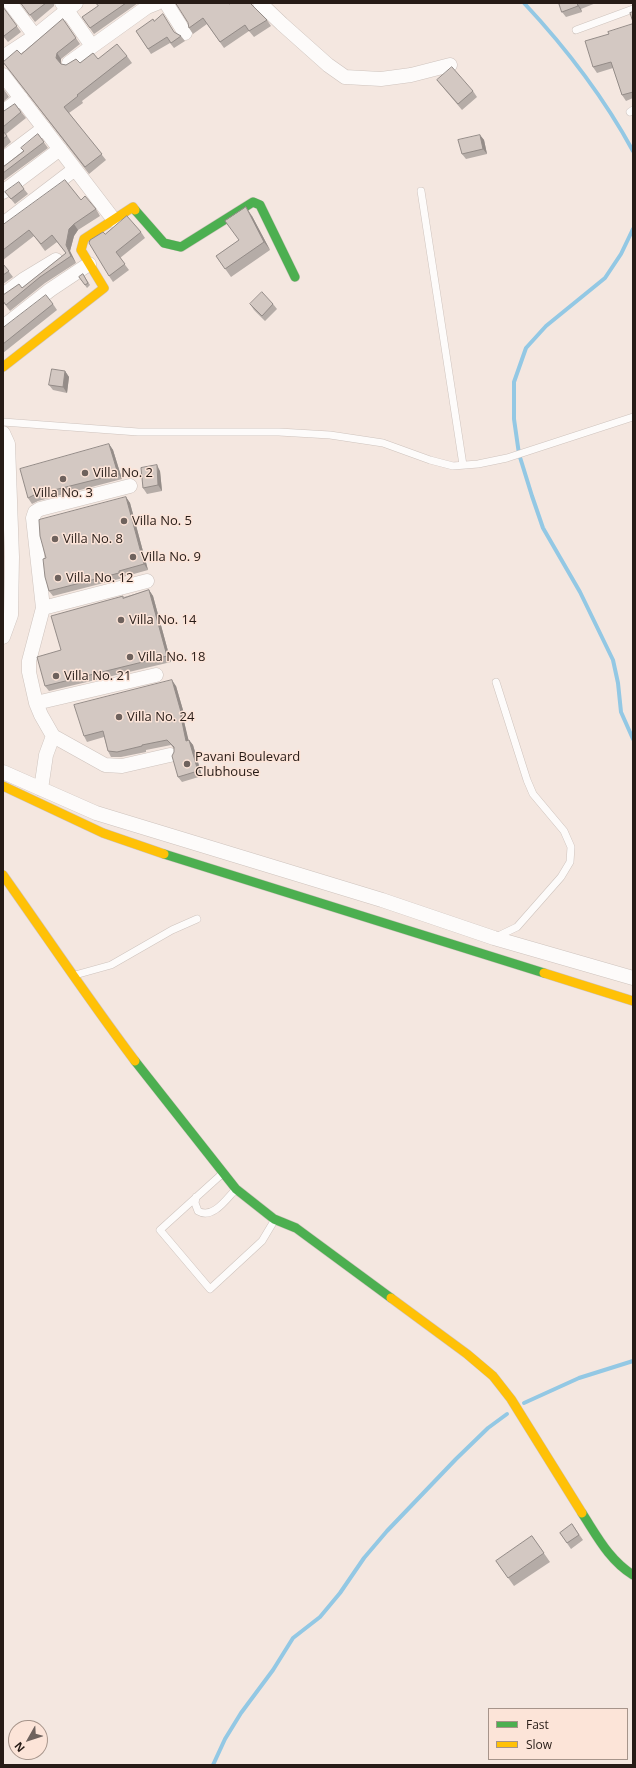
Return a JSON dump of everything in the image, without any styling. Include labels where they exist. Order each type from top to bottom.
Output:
[{"type":"street","points":[[10,3],[35,36]]},
{"type":"street","points":[[69,63],[147,7],[157,3]]},
{"type":"street","points":[[166,3],[186,32]]},
{"type":"street","points":[[261,3],[293,34],[345,77],[381,79],[411,75],[450,65]]},
{"type":"street","points":[[3,57],[35,36],[68,5],[92,46]]},
{"type":"street","points":[[3,75],[114,220]]},
{"type":"street","points":[[3,112],[21,98]]},
{"type":"street","points":[[3,159],[44,128]]},
{"type":"street","points":[[3,192],[60,149]]},
{"type":"street","points":[[3,224],[75,169]]},
{"type":"street","points":[[3,367],[104,288],[81,250],[84,239],[133,207],[164,243],[181,247],[253,202],[260,205],[295,277]]},
{"type":"street","points":[[3,295],[23,280],[56,260]]},
{"type":"street","points":[[3,327],[50,290],[89,264]]},
{"type":"street","points":[[3,637],[11,615],[5,441]]},
{"type":"street","points":[[130,486],[40,509],[35,512],[34,518],[43,608],[29,661],[28,672],[36,704],[52,736],[105,765],[114,767],[170,755]]},
{"type":"street","points":[[43,608],[148,581]]},
{"type":"street","points":[[36,704],[156,675]]},
{"type":"street","points":[[41,788],[46,755],[52,736]]},
{"type":"street","points":[[3,772],[96,812],[382,900],[494,938],[633,978]]},
{"type":"street","points":[[3,786],[103,833],[168,855],[312,899],[360,916],[633,1001]]},
{"type":"street","points":[[3,875],[74,975],[90,1001],[152,1084],[236,1189],[274,1219],[296,1228],[461,1350],[493,1376],[512,1399],[572,1498],[608,1553],[622,1568],[633,1575]]},
{"type":"lane","points":[[576,30],[633,9]]},
{"type":"lane","points":[[421,191],[463,465]]},
{"type":"lane","points":[[3,422],[138,432],[279,432],[330,435],[383,443],[430,460],[453,466],[507,458],[633,417]]},
{"type":"lane","points":[[494,938],[517,927],[561,877],[570,862],[571,847],[564,831],[533,794],[527,780],[496,682]]},
{"type":"lane","points":[[74,975],[98,970],[111,965],[172,930],[197,919]]},
{"type":"lane","points":[[223,1173],[160,1230],[211,1290],[262,1241],[274,1219]]},
{"type":"lane","points":[[196,1197],[195,1203],[198,1211],[207,1214],[213,1211],[236,1189]]},
{"type":"building","points":[[21,3],[46,3],[30,15]]},
{"type":"building","points":[[96,3],[126,3],[90,28],[82,17],[98,6]]},
{"type":"building","points":[[176,3],[250,3],[267,20],[249,31],[245,25],[220,42],[203,18],[189,28],[188,23]]},
{"type":"building","points":[[559,3],[577,3],[578,6],[562,12]]},
{"type":"building","points":[[3,7],[17,26],[4,36],[3,35]]},
{"type":"building","points":[[633,12],[633,22],[630,13]]},
{"type":"building","points":[[163,14],[174,32],[181,36],[171,43],[167,37],[148,49],[136,31]]},
{"type":"building","points":[[63,19],[76,38],[57,53],[56,58],[61,64],[66,65],[76,59],[80,63],[93,53],[98,59],[117,44],[127,56],[64,107],[102,154],[85,167],[3,62],[17,50],[21,54]]},
{"type":"building","points":[[633,24],[633,92],[622,95],[611,62],[593,67],[585,41],[609,34],[608,32]]},
{"type":"building","points":[[452,67],[473,91],[458,104],[437,80]]},
{"type":"building","points":[[15,104],[21,112],[3,127],[3,112]]},
{"type":"building","points":[[3,131],[7,136],[3,139]]},
{"type":"building","points":[[38,134],[44,142],[3,173],[3,167],[24,151],[21,148]]},
{"type":"building","points":[[480,135],[483,149],[462,154],[458,140]]},
{"type":"building","points":[[65,180],[81,200],[85,196],[96,209],[69,229],[66,245],[71,256],[40,277],[6,305],[3,301],[3,295],[19,284],[22,288],[66,253],[52,235],[41,244],[29,230],[3,250],[3,225]]},
{"type":"building","points":[[19,182],[24,189],[11,199],[5,192]]},
{"type":"building","points":[[246,207],[264,242],[225,269],[216,256],[239,240],[225,221]]},
{"type":"building","points":[[127,216],[141,232],[116,252],[125,264],[109,276],[89,243],[90,240],[103,232],[105,234]]},
{"type":"building","points":[[3,264],[9,271],[3,275]]},
{"type":"building","points":[[83,274],[88,283],[85,285],[79,277]]},
{"type":"building","points":[[262,292],[273,304],[262,316],[250,304]]},
{"type":"building","points":[[46,295],[53,304],[3,344],[3,328]]},
{"type":"building","points":[[52,369],[65,371],[63,387],[49,385]]},
{"type":"building","points":[[109,444],[118,474],[34,495],[28,498],[20,469]]},
{"type":"building","points":[[157,465],[158,485],[143,488],[141,468]]},
{"type":"building","points":[[126,497],[144,564],[119,571],[119,573],[49,591],[45,577],[43,559],[46,558],[40,536],[39,520]]},
{"type":"building","points":[[149,590],[167,656],[45,686],[37,657],[61,650],[51,616]]},
{"type":"building","points":[[172,680],[181,712],[186,741],[189,740],[198,771],[178,777],[172,756],[174,747],[167,740],[117,752],[108,751],[103,731],[84,736],[74,705]]},
{"type":"building","points":[[572,1524],[579,1535],[567,1543],[560,1533]]},
{"type":"building","points":[[532,1536],[544,1553],[508,1578],[496,1561]]},
{"type":"waterway","points":[[524,3],[555,38],[597,92],[633,151]]},
{"type":"waterway","points":[[633,229],[621,254],[605,278],[546,326],[526,348],[514,382],[514,419],[519,454],[532,496],[543,528],[580,592],[613,660],[618,683],[621,712],[633,739]]},
{"type":"waterway","points":[[524,1403],[579,1378],[633,1361]]},
{"type":"waterway","points":[[213,1765],[225,1739],[241,1713],[273,1670],[293,1638],[320,1617],[340,1593],[364,1558],[387,1531],[456,1459],[488,1428],[507,1414]]},
{"type":"traffic: fast","points":[[135,210],[164,243],[181,247],[253,202],[260,205],[295,277]]},
{"type":"traffic: fast","points":[[164,854],[544,973]]},
{"type":"traffic: fast","points":[[135,1061],[236,1189],[274,1219],[296,1228],[391,1298]]},
{"type":"traffic: fast","points":[[582,1513],[610,1555],[633,1575]]},
{"type":"traffic: slow","points":[[3,367],[104,288],[81,250],[84,239],[133,207],[135,210]]},
{"type":"traffic: slow","points":[[3,786],[103,833],[164,854]]},
{"type":"traffic: slow","points":[[3,875],[135,1061]]},
{"type":"traffic: slow","points":[[544,973],[633,1001]]},
{"type":"traffic: slow","points":[[391,1298],[467,1354],[493,1376],[511,1399],[582,1513]]},
{"type":"place","name":"Villa No. 2","points":[[85,473]]},
{"type":"place","name":"Villa No. 3","points":[[63,479]]},
{"type":"place","name":"Villa No. 5","points":[[124,521]]},
{"type":"place","name":"Villa No. 8","points":[[55,539]]},
{"type":"place","name":"Villa No. 9","points":[[133,557]]},
{"type":"place","name":"Villa No. 12","points":[[58,578]]},
{"type":"place","name":"Villa No. 14","points":[[121,620]]},
{"type":"place","name":"Villa No. 18","points":[[130,657]]},
{"type":"place","name":"Villa No. 21","points":[[56,676]]},
{"type":"place","name":"Villa No. 24","points":[[119,717]]},
{"type":"place","name":"Pavani Boulevard Clubhouse","points":[[187,764]]}]
